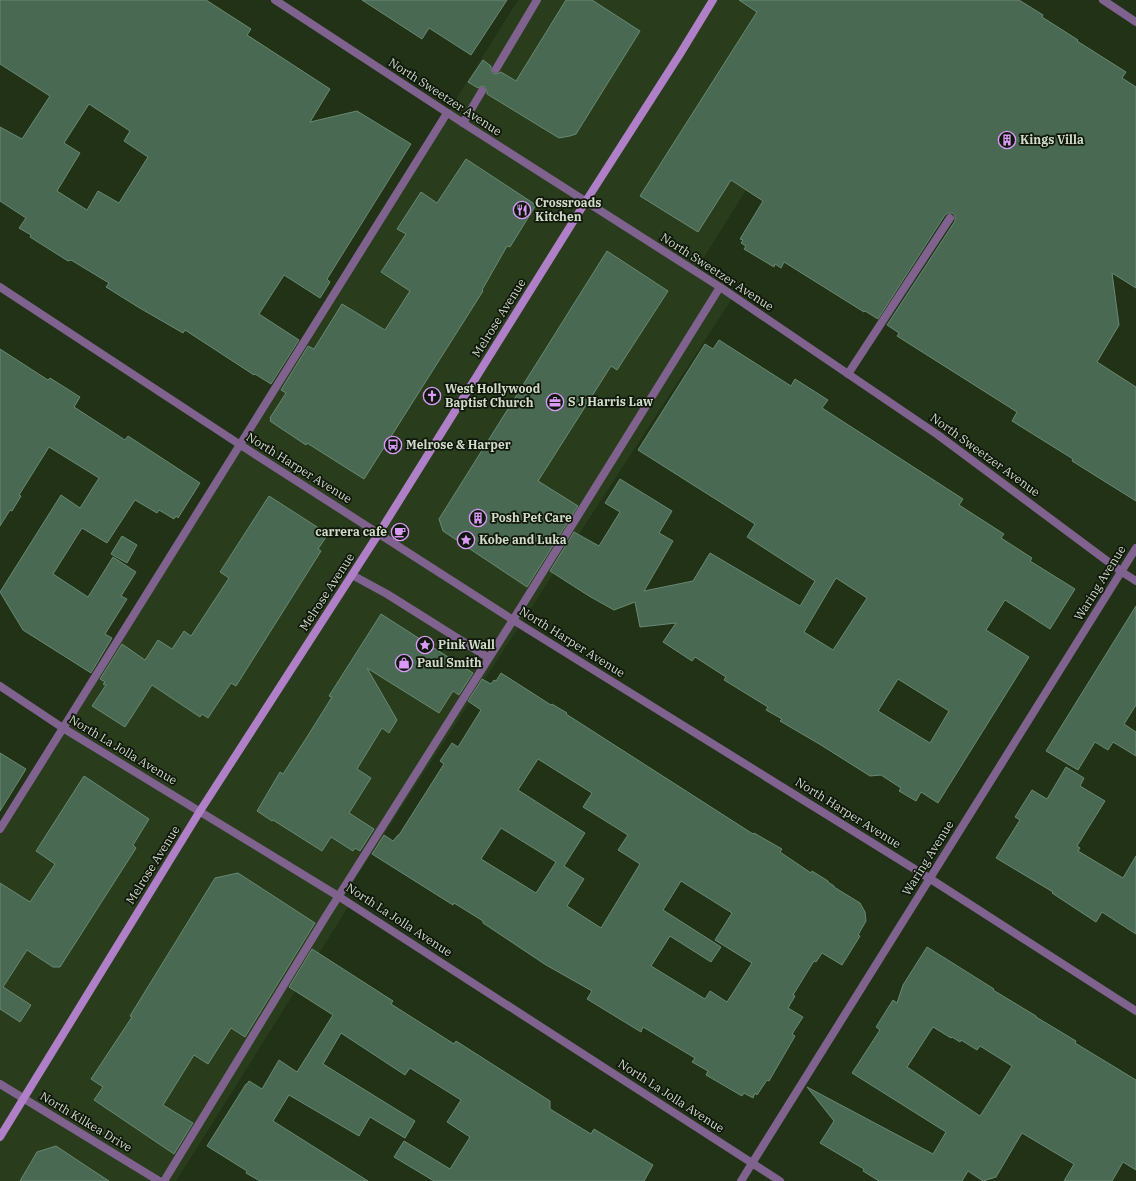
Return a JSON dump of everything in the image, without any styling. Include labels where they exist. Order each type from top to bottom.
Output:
[{"type":"main road","name":"Melrose Avenue","points":[[0,1136],[200,810],[379,533],[713,0]]},
{"type":"street","name":"North Sweetzer Avenue","points":[[275,0],[447,113],[720,287],[938,435],[1136,581]]},
{"type":"street","points":[[496,69],[538,0]]},
{"type":"street","points":[[1102,0],[1136,22]]},
{"type":"street","points":[[463,123],[482,91]]},
{"type":"street","points":[[0,829],[447,113]]},
{"type":"street","points":[[848,374],[950,218]]},
{"type":"street","name":"North Harper Avenue","points":[[0,287],[239,444],[513,620],[929,878],[1136,1011]]},
{"type":"street","points":[[164,1181],[338,896],[513,620],[720,287]]},
{"type":"street","name":"Waring Avenue","points":[[741,1181],[1136,548]]},
{"type":"street","points":[[352,575],[387,594],[489,658]]},
{"type":"street","name":"North La Jolla Avenue","points":[[0,686],[63,728],[200,810],[338,896],[780,1181]]},
{"type":"street","name":"North Kilkea Drive","points":[[0,1084],[159,1181]]},
{"type":"shaded area","points":[[518,0],[865,0],[696,270],[735,294],[342,899],[350,904],[176,1181],[0,1181],[0,829]]},
{"type":"building","points":[[0,0],[206,0],[251,29],[247,35],[330,89],[310,122],[357,111],[411,144],[327,279],[330,282],[320,298],[284,275],[259,314],[299,340],[271,384],[255,374],[254,375],[185,330],[183,333],[138,307],[106,287],[109,283],[71,260],[68,261],[30,237],[31,235],[19,228],[26,218],[0,201],[0,127],[22,139],[50,96],[0,64]],"holes":[[[89,104],[130,131],[124,141],[148,157],[119,203],[98,191],[87,210],[57,191],[80,153],[64,143]]]},
{"type":"building","points":[[362,0],[507,0],[471,55],[429,28],[422,39]]},
{"type":"building","points":[[566,0],[592,0],[640,31],[576,134],[559,138],[487,94],[485,87],[482,86],[478,88],[468,82],[483,60],[491,66],[493,73],[496,74],[501,72],[516,81]]},
{"type":"building","points":[[739,0],[1019,0],[1043,15],[1042,17],[1078,40],[1077,41],[1126,72],[1122,78],[1136,87],[1136,288],[1112,273],[1119,325],[1097,362],[1136,387],[1136,501],[1012,421],[1017,412],[897,336],[899,333],[887,325],[955,221],[955,216],[953,213],[948,213],[945,215],[878,319],[865,311],[864,312],[784,262],[781,268],[775,264],[774,267],[744,249],[746,246],[741,243],[743,240],[740,239],[763,201],[731,180],[698,232],[640,196],[757,12]]},
{"type":"building","points":[[466,159],[536,205],[510,247],[507,246],[482,290],[483,291],[364,479],[307,443],[306,445],[270,421],[270,418],[286,393],[281,390],[308,346],[314,349],[342,304],[385,330],[410,291],[381,272],[406,234],[397,229],[421,192],[437,203]]},
{"type":"building","points":[[607,251],[668,291],[617,370],[611,366],[538,481],[578,506],[527,587],[443,531],[439,519]]},
{"type":"building","points":[[719,340],[791,386],[795,379],[828,400],[822,408],[963,499],[959,505],[1004,534],[1001,538],[1032,558],[1030,561],[1075,589],[1050,629],[1005,600],[986,630],[1029,657],[938,803],[921,792],[916,801],[899,791],[901,788],[881,775],[870,776],[780,721],[782,719],[766,710],[768,707],[724,680],[726,677],[695,657],[692,661],[663,642],[676,623],[640,627],[635,602],[614,610],[550,571],[574,532],[599,546],[620,512],[605,503],[620,479],[672,511],[659,533],[673,541],[644,591],[693,581],[710,553],[800,606],[815,581],[747,537],[755,524],[638,450],[705,344],[713,349]],"holes":[[[836,578],[867,598],[833,650],[804,632]],[[898,679],[949,711],[930,743],[878,711]]]},
{"type":"building","points":[[0,349],[48,380],[50,378],[80,397],[74,407],[125,440],[128,436],[200,483],[178,518],[176,516],[174,519],[159,510],[157,513],[135,500],[107,543],[82,528],[53,574],[88,597],[113,557],[136,572],[121,596],[127,599],[105,634],[112,638],[91,673],[23,630],[0,592],[61,495],[80,508],[99,478],[49,447],[19,495],[21,496],[12,511],[10,510],[0,526]]},
{"type":"building","points":[[269,496],[328,534],[318,549],[321,551],[236,686],[231,683],[208,718],[202,714],[200,717],[152,685],[125,727],[92,706],[106,685],[103,684],[105,682],[100,679],[122,644],[145,660],[158,640],[172,649],[184,631],[191,636],[229,578],[220,572]]},
{"type":"building","points":[[122,536],[137,545],[127,563],[111,554]]},
{"type":"building","points":[[1136,606],[1136,705],[1124,724],[1136,732],[1136,756],[1113,742],[1108,750],[1095,742],[1078,770],[1046,751]]},
{"type":"building","points":[[381,614],[473,673],[459,695],[453,691],[439,713],[367,668],[397,720],[389,733],[382,728],[357,769],[371,778],[349,813],[374,829],[360,851],[355,848],[353,851],[331,837],[322,851],[257,811],[280,772],[283,774],[307,737],[332,697],[329,696]]},
{"type":"building","points":[[501,673],[551,705],[552,704],[567,713],[566,714],[753,834],[754,833],[782,849],[780,852],[811,873],[812,871],[828,881],[834,887],[860,903],[865,912],[866,921],[858,935],[860,936],[842,965],[822,953],[816,962],[814,961],[793,995],[795,996],[788,1008],[803,1017],[792,1034],[795,1036],[769,1081],[767,1080],[757,1095],[755,1093],[753,1098],[744,1093],[742,1096],[706,1075],[708,1071],[692,1062],[695,1058],[643,1027],[641,1032],[587,999],[592,991],[546,965],[483,923],[483,921],[454,903],[453,905],[372,854],[384,835],[393,841],[399,835],[444,764],[440,761],[452,743],[458,747],[481,710],[468,701],[482,679],[491,684],[494,680],[496,681]],"holes":[[[538,759],[592,793],[583,807],[628,835],[618,850],[640,864],[601,928],[567,906],[584,879],[564,866],[585,833],[518,790]],[[501,828],[556,862],[536,893],[481,859]],[[681,881],[732,913],[715,940],[752,963],[727,1002],[710,991],[705,999],[651,966],[670,936],[711,962],[721,947],[663,910]]]},
{"type":"building","points":[[0,753],[26,769],[0,811]]},
{"type":"building","points":[[1066,767],[1084,778],[1080,786],[1105,801],[1077,846],[1080,848],[1078,851],[1123,878],[1136,856],[1136,934],[1102,912],[1096,922],[1052,893],[1053,892],[996,858],[1020,820],[1015,817],[1032,790],[1047,799]]},
{"type":"building","points":[[84,776],[149,819],[133,845],[136,848],[60,967],[53,967],[27,950],[3,987],[31,1005],[20,1022],[0,1009],[0,883],[30,902],[55,864],[36,851]]},
{"type":"building","points":[[238,873],[315,923],[245,1037],[231,1028],[208,1064],[194,1055],[163,1105],[193,1123],[174,1154],[94,1100],[103,1087],[91,1079],[132,1017],[130,1016],[215,878]]},
{"type":"building","points":[[927,947],[1076,1041],[1075,1043],[1136,1080],[1136,1170],[1123,1162],[1112,1181],[1064,1181],[1074,1164],[1022,1133],[996,1177],[983,1181],[968,1171],[962,1181],[879,1181],[863,1171],[864,1169],[820,1143],[834,1121],[807,1087],[933,1154],[946,1132],[852,1073],[880,1030],[876,1027],[893,1000],[897,1003],[903,985]],"holes":[[[933,1027],[951,1038],[952,1037],[960,1042],[961,1040],[977,1050],[980,1046],[1012,1066],[980,1116],[907,1067]]]},
{"type":"building","points":[[312,949],[393,1001],[391,1004],[454,1044],[456,1041],[550,1101],[550,1109],[591,1134],[594,1129],[653,1165],[644,1181],[434,1181],[394,1157],[404,1141],[450,1169],[470,1137],[447,1122],[461,1100],[410,1068],[405,1075],[341,1033],[323,1064],[415,1121],[405,1138],[370,1117],[359,1136],[289,1095],[273,1121],[368,1181],[260,1181],[207,1146],[246,1084],[249,1081],[262,1089],[279,1060],[297,1072],[333,1015],[289,987]]},
{"type":"building","points":[[56,1146],[109,1181],[20,1181],[37,1152]]},
{"type":"place","name":"Kings Villa","points":[[1007,140]]},
{"type":"place","name":"Crossroads Kitchen","points":[[522,210]]},
{"type":"place","name":"West Hollywood Baptist Church","points":[[432,396]]},
{"type":"place","name":"S J Harris Law","points":[[555,402]]},
{"type":"place","name":"Melrose & Harper","points":[[393,445]]},
{"type":"place","name":"Posh Pet Care","points":[[478,518]]},
{"type":"place","name":"carrera cafe","points":[[400,532]]},
{"type":"place","name":"Kobe and Luka","points":[[466,540]]},
{"type":"place","name":"Pink Wall","points":[[425,645]]},
{"type":"place","name":"Paul Smith","points":[[404,663]]}]
